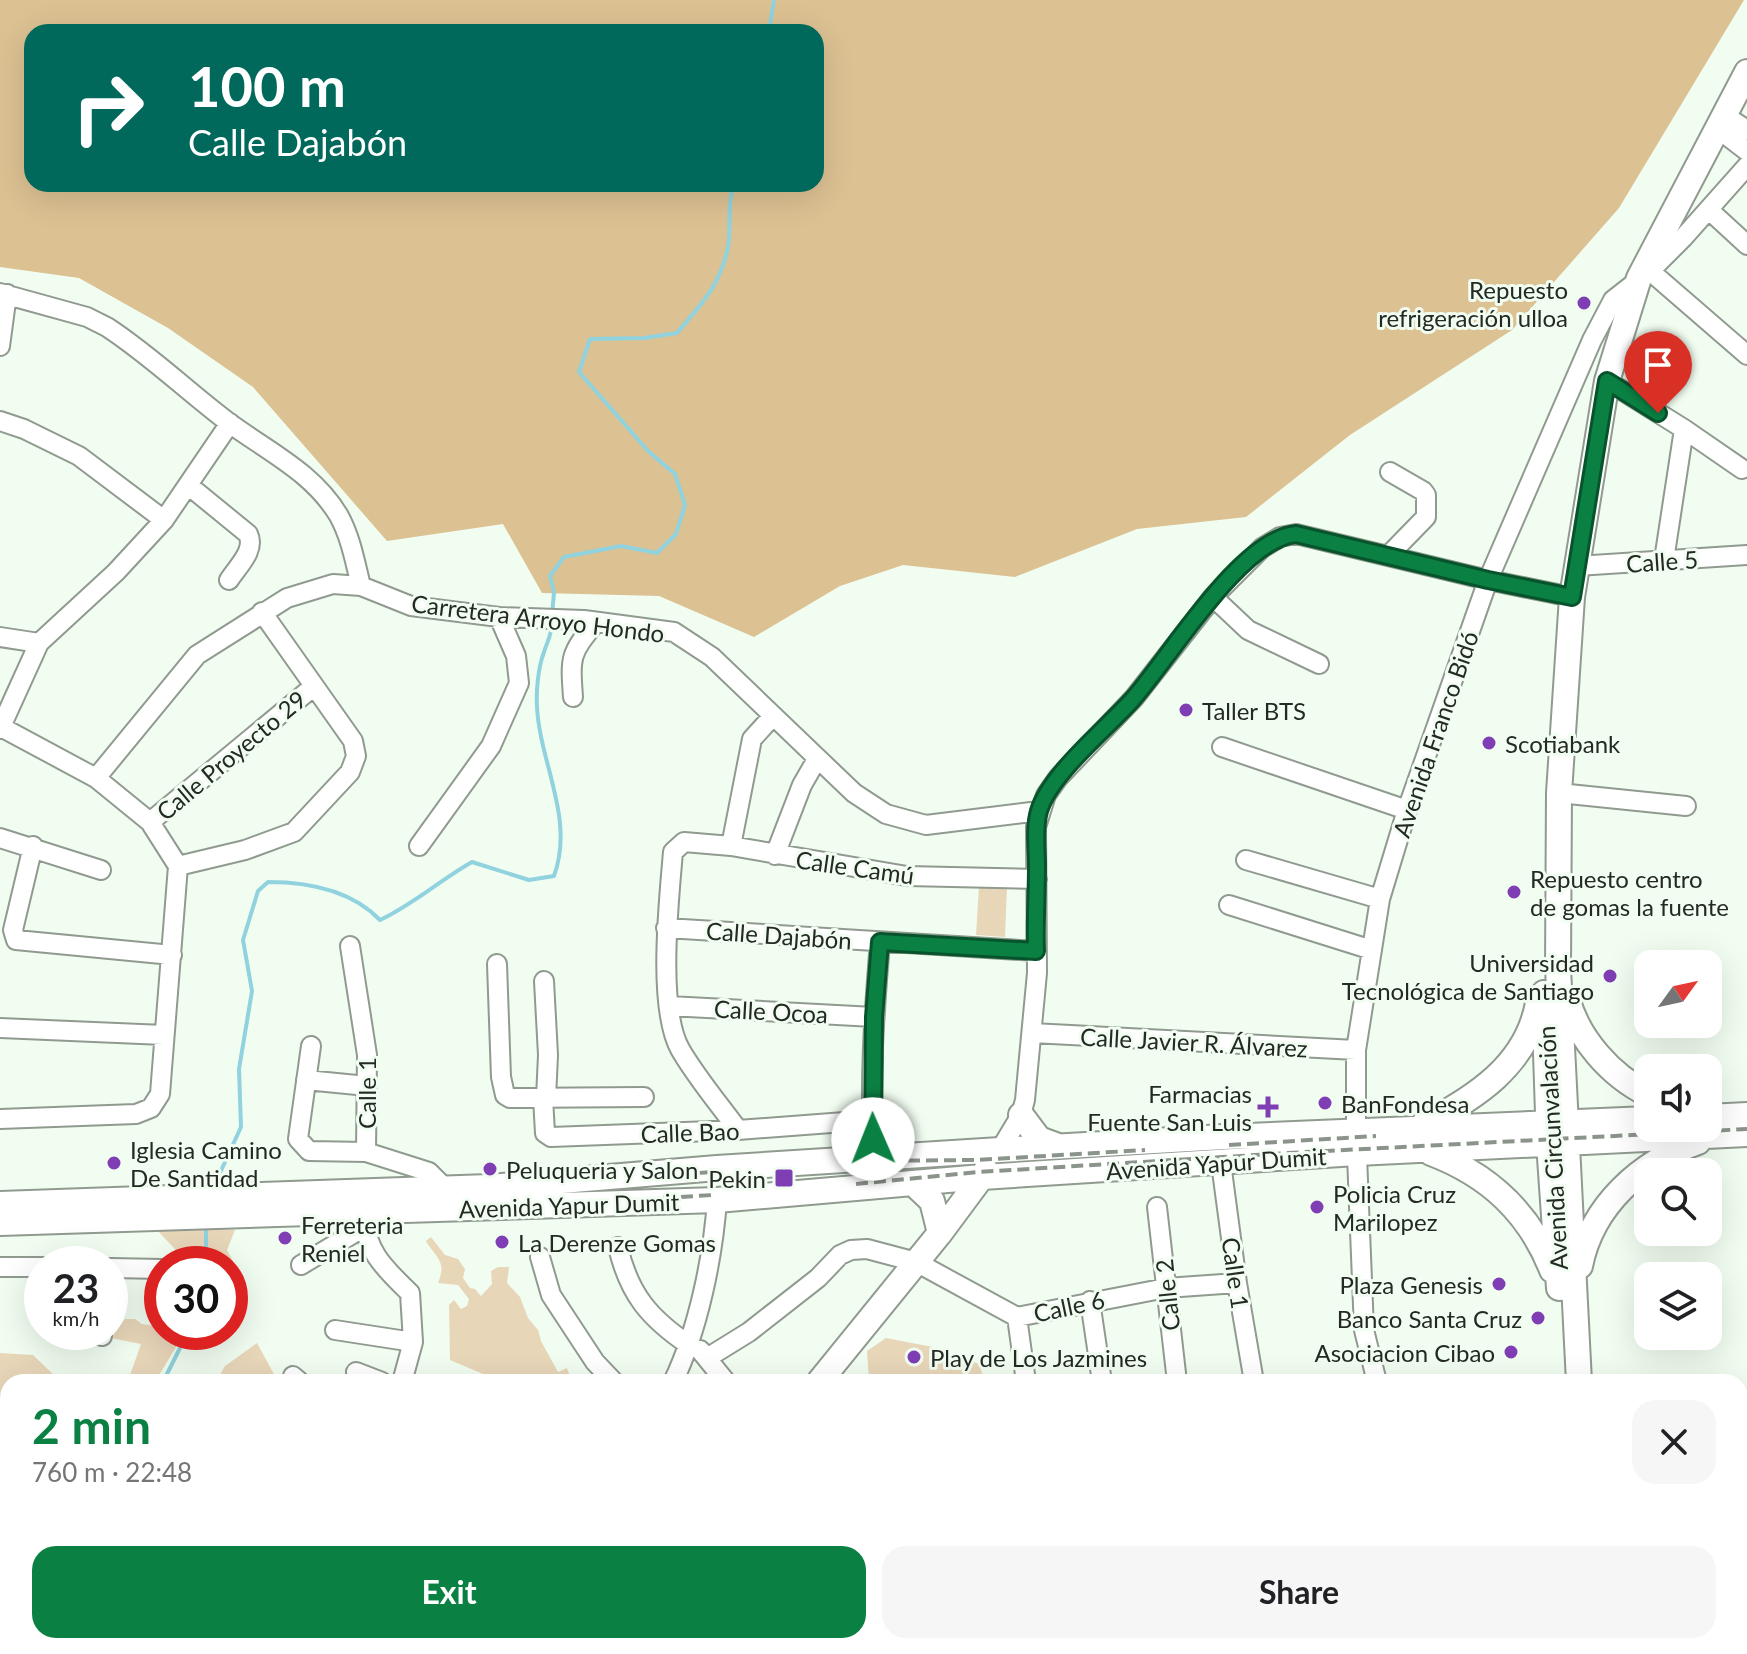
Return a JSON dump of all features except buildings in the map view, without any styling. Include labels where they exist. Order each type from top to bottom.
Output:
[{"type":"main road","name":"Avenida Circunvalación","points":[[1551,968],[1565,677],[1572,597],[1607,381],[1644,274],[1747,72]]},
{"type":"main road","name":"Avenida Circunvalación","points":[[1565,677],[1549,753],[1544,801],[1567,1291],[1578,1374]]},
{"type":"main road","points":[[1551,968],[1587,1040],[1607,1066],[1634,1087]]},
{"type":"main road","points":[[1551,968],[1525,1040],[1509,1064],[1491,1084],[1420,1140],[1481,1176],[1504,1194],[1526,1219],[1567,1291]]},
{"type":"main road","points":[[1021,1115],[1039,1139],[1060,1147]]},
{"type":"main road","points":[[1722,1119],[1747,1115]]},
{"type":"main road","points":[[1558,1133],[1634,1121]]},
{"type":"main road","points":[[1722,1124],[1747,1134]]},
{"type":"main road","points":[[1558,1133],[1634,1127]]},
{"type":"main road","name":"Avenida Yapur Dumit","points":[[0,1223],[165,1208],[277,1203],[445,1188],[561,1183],[717,1168],[1000,1150],[1356,1142],[1558,1133]]},
{"type":"main road","name":"Avenida Yapur Dumit","points":[[277,1203],[365,1219],[717,1200],[982,1177],[1221,1163],[1356,1142]]},
{"type":"main road","points":[[1567,1291],[1592,1229],[1611,1200],[1630,1179],[1684,1142]]},
{"type":"main road","points":[[825,1374],[940,1233],[1000,1150]]},
{"type":"main road","points":[[913,1183],[932,1201],[940,1233]]},
{"type":"main road","name":"Avenida Yapur Dumit","points":[[0,1204],[165,1208]]},
{"type":"main road","name":"Avenida Circunvalación","points":[[1562,1374],[1567,1291]]},
{"type":"street","points":[[1721,122],[1747,130]]},
{"type":"street","points":[[1721,122],[1747,151]]},
{"type":"street","name":"Avenida Franco Bidó","points":[[1375,1374],[1364,1330],[1356,1142],[1356,1050],[1380,899],[1407,810],[1488,580],[1592,340],[1613,300],[1709,210],[1747,166]]},
{"type":"street","points":[[1709,210],[1747,245]]},
{"type":"street","points":[[1644,274],[1747,355]]},
{"type":"street","points":[[0,346],[4,294],[87,317],[107,327],[315,485],[338,515],[347,534],[361,586],[333,584],[287,598],[197,655],[96,778]]},
{"type":"street","points":[[1607,381],[1742,469]]},
{"type":"street","points":[[0,421],[24,429],[79,456],[164,520]]},
{"type":"street","points":[[0,1119],[136,1114],[151,1108],[160,1094],[178,866],[150,822],[96,778],[0,728],[39,643],[116,572],[164,520],[230,423]]},
{"type":"street","points":[[1664,560],[1684,429]]},
{"type":"street","points":[[1388,556],[1426,517],[1426,495],[1423,491],[1390,472]]},
{"type":"street","points":[[188,485],[251,539],[249,550],[229,580]]},
{"type":"street","points":[[1000,1150],[1021,1115],[1025,1100],[1036,951],[1036,827],[1039,811],[1058,778],[1134,698],[1213,597],[1262,548],[1296,534],[1572,597]]},
{"type":"street","name":"Calle 5","points":[[1577,566],[1747,555]]},
{"type":"street","name":"Carretera Arroyo Hondo","points":[[361,586],[411,606],[499,617],[590,621],[674,632],[712,657],[854,793],[886,814],[926,825],[1039,811]]},
{"type":"street","points":[[1213,597],[1248,630],[1319,664]]},
{"type":"street","points":[[178,866],[245,850],[294,832],[350,772],[356,756],[353,741],[262,612]]},
{"type":"street","points":[[419,846],[491,746],[519,683],[516,656],[499,617]]},
{"type":"street","points":[[573,697],[570,666],[573,651],[590,621]]},
{"type":"street","points":[[0,637],[39,643]]},
{"type":"street","name":"Calle Proyecto 29","points":[[150,822],[313,687]]},
{"type":"street","points":[[731,846],[752,739],[772,717]]},
{"type":"street","points":[[1222,747],[1407,810]]},
{"type":"street","points":[[775,855],[802,785],[817,759]]},
{"type":"street","points":[[1559,793],[1686,806]]},
{"type":"street","points":[[0,838],[101,870]]},
{"type":"street","name":"Calle Camú","points":[[666,928],[673,852],[684,842],[731,846],[907,876],[1037,879]]},
{"type":"street","points":[[33,846],[13,930],[16,940],[172,955]]},
{"type":"street","points":[[1246,860],[1380,899]]},
{"type":"street","points":[[1229,905],[1372,950]]},
{"type":"street","points":[[666,928],[672,1028],[680,1049],[738,1130]]},
{"type":"street","name":"Calle Dajabón","points":[[666,928],[1036,951]]},
{"type":"street","points":[[874,1158],[871,1120],[880,942]]},
{"type":"street","name":"Calle 1","points":[[350,946],[367,1055],[366,1152],[429,1172],[445,1188]]},
{"type":"street","points":[[497,964],[504,1092],[510,1098],[644,1097]]},
{"type":"street","points":[[544,981],[548,1055],[545,1098]]},
{"type":"street","name":"Calle Ocoa","points":[[669,1006],[874,1017]]},
{"type":"street","points":[[0,1028],[164,1035]]},
{"type":"street","name":"Calle Javier R. Álvarez","points":[[1032,1033],[1356,1050]]},
{"type":"street","points":[[311,1046],[298,1139],[309,1151],[366,1152]]},
{"type":"street","points":[[306,1080],[367,1086]]},
{"type":"street","name":"Calle Bao","points":[[545,1098],[545,1133],[551,1137],[738,1130],[871,1120]]},
{"type":"street","name":"Calle 1","points":[[1221,1163],[1253,1374]]},
{"type":"street","points":[[676,1374],[690,1342],[715,1226],[717,1200]]},
{"type":"street","name":"Calle 2","points":[[1157,1207],[1176,1374]]},
{"type":"street","points":[[301,1265],[365,1219],[370,1246],[386,1270],[410,1293],[413,1342],[404,1374]]},
{"type":"street","points":[[618,1247],[624,1273],[637,1298],[663,1328],[690,1342],[720,1374]]},
{"type":"street","name":"Calle 6","points":[[707,1358],[749,1332],[818,1278],[840,1255],[851,1250],[867,1249],[916,1262],[1017,1317],[1166,1288],[1237,1283]]},
{"type":"street","points":[[540,1257],[551,1295],[595,1362],[606,1374]]},
{"type":"street","points":[[0,1267],[24,1267]]},
{"type":"street","points":[[1090,1301],[1101,1374]]},
{"type":"street","points":[[1017,1317],[1025,1374]]},
{"type":"street","points":[[335,1330],[413,1342]]},
{"type":"street","points":[[356,1372],[361,1374]]},
{"type":"shaded area","points":[[0,0],[1744,0],[1619,208],[1512,330],[1350,435],[1246,517],[1137,529],[1015,577],[903,565],[840,586],[754,637],[659,596],[542,593],[503,524],[387,541],[253,387],[168,328],[79,278],[0,267]]},
{"type":"shaded area","points":[[979,886],[1007,888],[1005,937],[976,935]]},
{"type":"shaded area","points":[[157,1230],[235,1230],[229,1246],[172,1246]]},
{"type":"shaded area","points":[[431,1237],[445,1255],[458,1259],[465,1269],[463,1278],[481,1296],[492,1284],[491,1271],[509,1267],[507,1283],[520,1297],[558,1372],[567,1368],[569,1374],[483,1374],[450,1360],[449,1305],[454,1300],[461,1309],[467,1306],[469,1299],[458,1285],[438,1283],[441,1266],[426,1241]]},
{"type":"shaded area","points":[[128,1319],[142,1324],[144,1350],[174,1350],[160,1374],[130,1374],[141,1344],[128,1341]]},
{"type":"shaded area","name":"Play de Los Jazmines","points":[[886,1338],[938,1348],[979,1364],[982,1374],[868,1374],[867,1351]]},
{"type":"shaded area","points":[[257,1343],[274,1374],[220,1374],[225,1366]]},
{"type":"shaded area","points":[[0,1353],[33,1355],[53,1374],[0,1374]]},
{"type":"waterway","points":[[770,24],[774,0]]},
{"type":"waterway","points":[[552,614],[554,593],[550,576],[564,557],[621,546],[657,553],[676,534],[685,505],[675,474],[648,451],[579,372],[590,339],[644,338],[677,333],[708,294],[720,273],[728,247],[732,192]]},
{"type":"waterway","points":[[214,1186],[241,1127],[239,1069],[252,991],[243,940],[258,891],[268,882],[314,886],[356,901],[380,920],[472,862],[529,880],[554,876],[561,834],[559,813],[539,728],[537,701],[540,665],[552,623]]},
{"type":"waterway","points":[[206,1227],[206,1246]]},
{"type":"waterway","points":[[167,1374],[179,1350]]},
{"type":"railway","points":[[856,1184],[979,1172],[1747,1129]]},
{"type":"railway","points":[[1229,1145],[1376,1136]]},
{"type":"railway","points":[[854,1161],[977,1160],[1145,1150]]},
{"type":"railway","points":[[661,1176],[711,1172]]},
{"type":"railway","points":[[663,1198],[713,1195]]},
{"type":"place","name":"Repuesto refrigeración ulloa","points":[[1584,303]]},
{"type":"place","name":"Taller BTS","points":[[1186,710]]},
{"type":"place","name":"Scotiabank","points":[[1489,743]]},
{"type":"place","name":"Repuesto centro de gomas la fuente","points":[[1514,892]]},
{"type":"place","name":"Universidad Tecnológica de Santiago","points":[[1610,976]]},
{"type":"place","name":"BanFondesa","points":[[1325,1103]]},
{"type":"place","name":"Farmacias Fuente San Luis","points":[[1268,1107]]},
{"type":"place","name":"Iglesia Camino De Santidad","points":[[114,1163]]},
{"type":"place","name":"Peluqueria y Salon","points":[[490,1169]]},
{"type":"place","name":"Pekin","points":[[784,1178]]},
{"type":"place","name":"Policia Cruz Marilopez","points":[[1317,1207]]},
{"type":"place","name":"Ferreteria Reniel","points":[[285,1238]]},
{"type":"place","name":"La Derenze Gomas","points":[[502,1242]]},
{"type":"place","name":"Plaza Genesis","points":[[1499,1284]]},
{"type":"place","name":"Banco Santa Cruz","points":[[1538,1318]]},
{"type":"place","name":"Asociacion Cibao","points":[[1511,1352]]},
{"type":"place","name":"Play de Los Jazmines","points":[[914,1357]]},
{"type":"route","points":[[873,1139],[874,1017],[880,942],[1036,951],[1036,827],[1046,795],[1058,778],[1134,698],[1213,597],[1262,548],[1280,537],[1296,534],[1572,597],[1607,381],[1658,413]]}]
